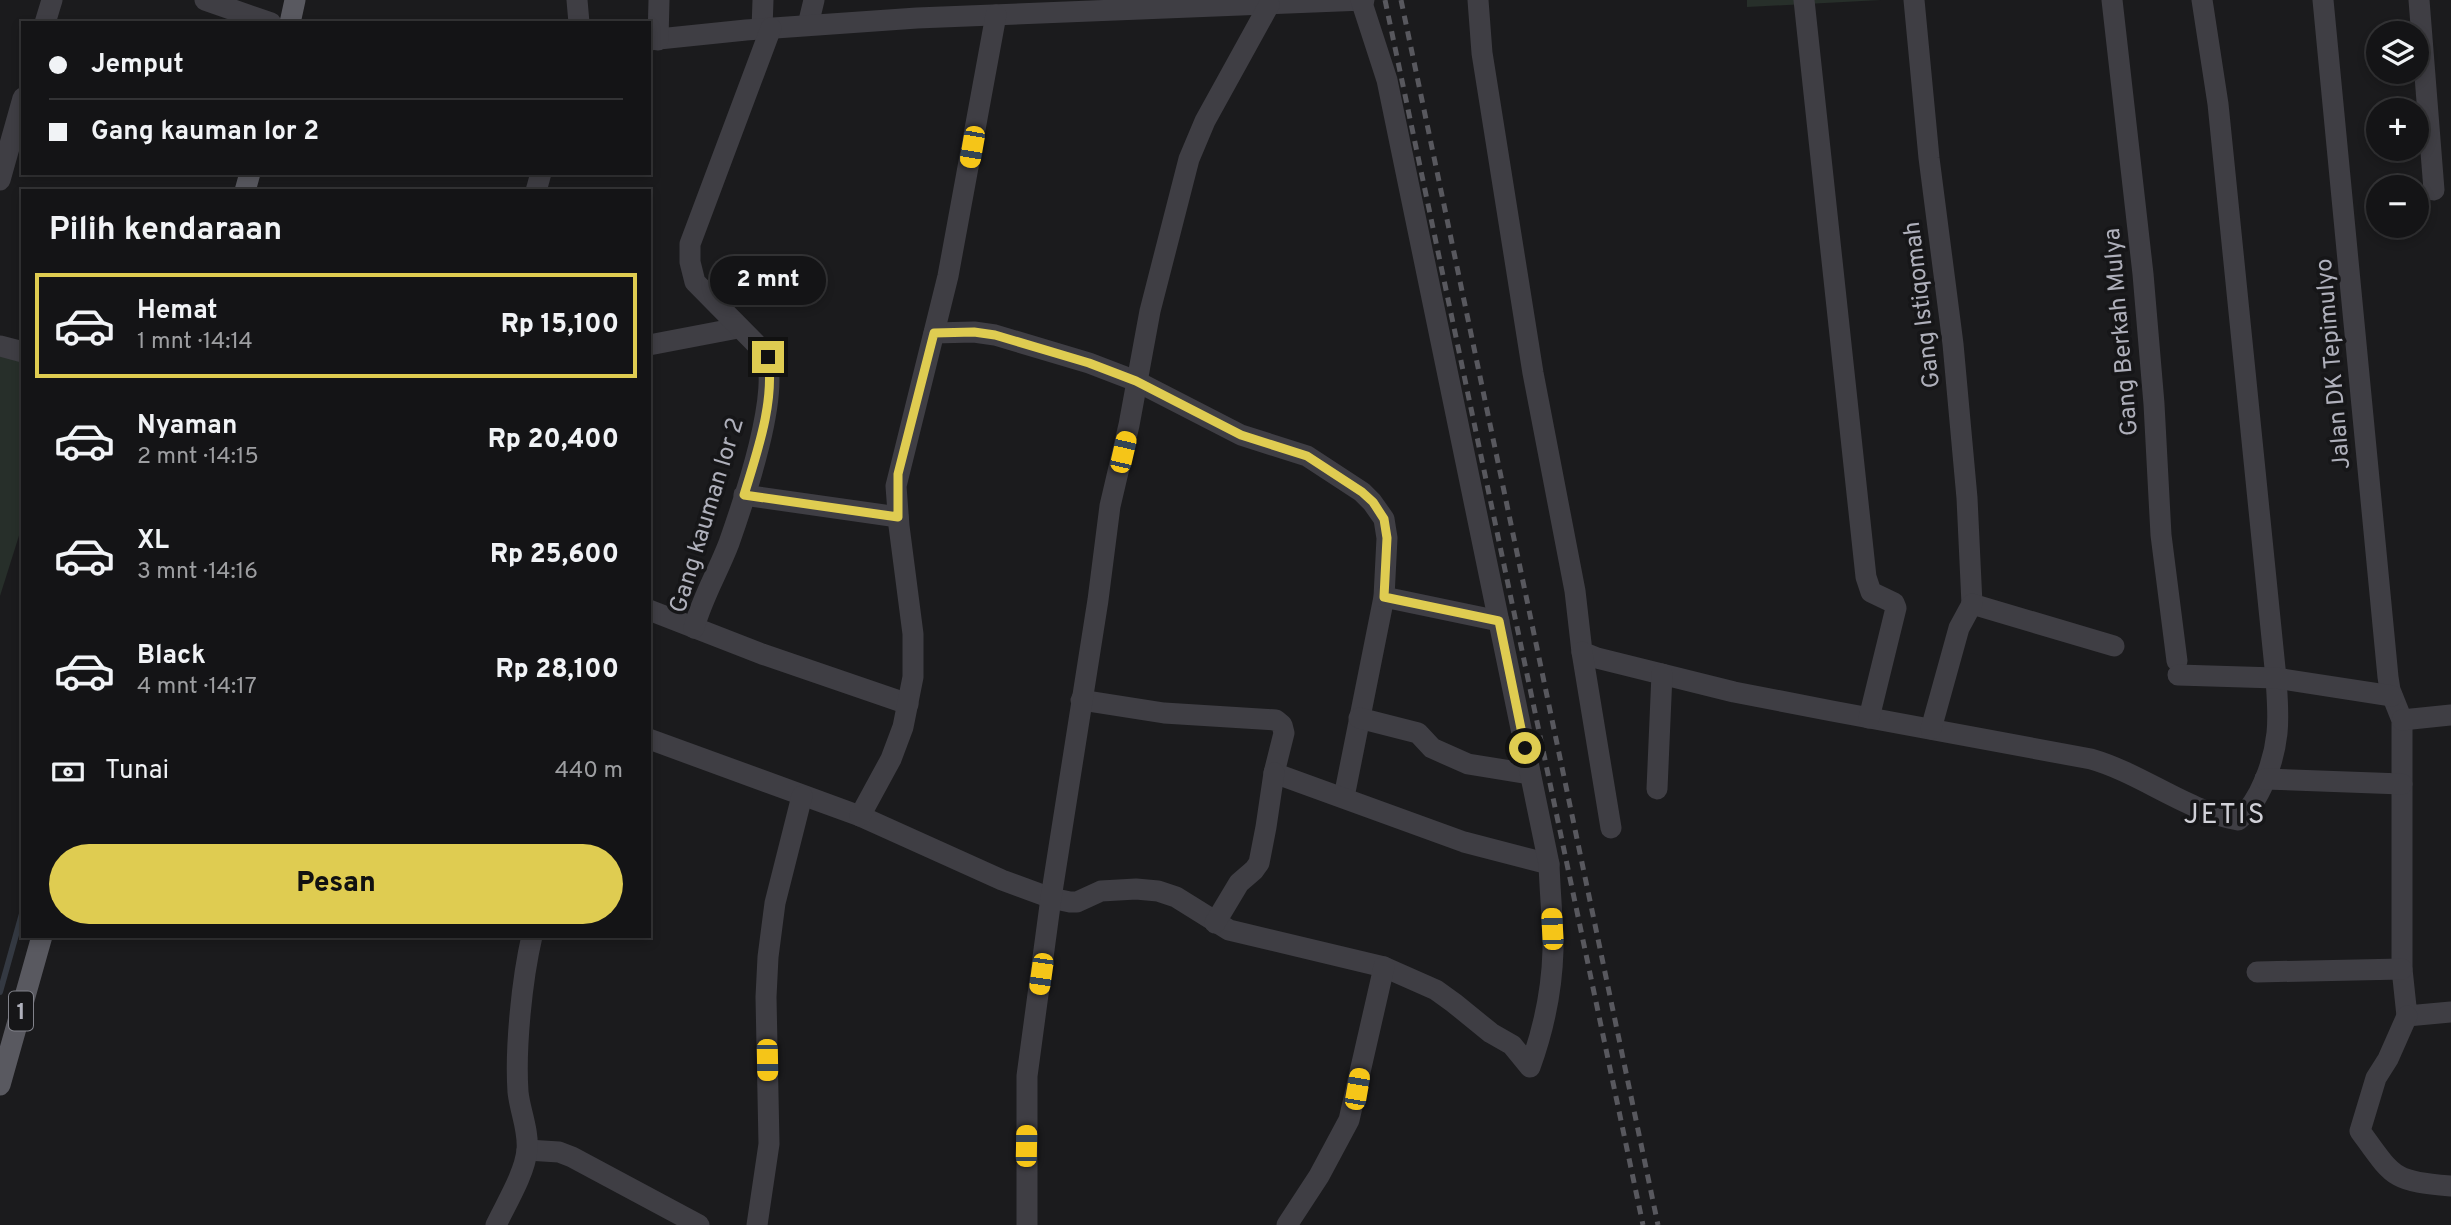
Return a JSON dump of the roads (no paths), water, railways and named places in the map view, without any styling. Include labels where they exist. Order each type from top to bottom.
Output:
[{"type":"main road","points":[[290,21],[295,0]]},
{"type":"main road","name":"1","points":[[0,1086],[41,938]]},
{"type":"street","points":[[46,21],[52,0]]},
{"type":"street","points":[[205,0],[265,21]]},
{"type":"street","points":[[577,0],[579,21]]},
{"type":"street","points":[[651,740],[860,816],[1002,880],[1051,898],[1077,902],[1101,891],[1158,891],[1175,897],[1229,930],[1384,967],[1436,990],[1512,1045],[1530,1067],[1541,1033],[1553,951],[1549,864],[1387,80],[1363,0],[996,15],[918,9],[808,25],[654,40],[659,0]]},
{"type":"street","name":"Gang kauman lor 2","points":[[763,0],[762,29],[690,244],[690,262],[695,282],[768,357],[771,384],[756,456],[744,495],[728,544],[694,628],[908,704]]},
{"type":"street","points":[[808,25],[814,0]]},
{"type":"street","points":[[1478,0],[1482,53],[1533,373],[1575,591],[1582,652],[1611,828]]},
{"type":"street","points":[[1804,0],[1866,577],[1871,592],[1894,603],[1896,608],[1869,718]]},
{"type":"street","name":"Gang Istiqomah","points":[[1914,0],[1929,158],[1953,344],[1967,498],[1972,604]]},
{"type":"street","points":[[1582,652],[1597,659],[1734,692],[2040,751],[2068,754],[2116,766],[2177,800],[2238,820],[2248,812],[2254,799],[2261,794],[2277,733],[2276,678],[2218,104],[2202,0]]},
{"type":"street","name":"Jalan DK Tepimulyo","points":[[2323,0],[2388,677],[2402,720]]},
{"type":"street","points":[[2419,0],[2434,190]]},
{"type":"street","name":"Gang Berkah Mulya","points":[[2113,4],[2143,274],[2161,535],[2177,668],[2276,678]]},
{"type":"street","points":[[1027,1225],[1027,1076],[1051,898],[1098,600],[1105,532],[1129,425],[1152,301],[1189,159],[1205,121],[1269,5]]},
{"type":"street","points":[[860,816],[891,759],[908,704],[913,677],[913,634],[898,517],[898,474],[957,233],[996,15]]},
{"type":"street","points":[[0,180],[21,105]]},
{"type":"street","points":[[651,345],[738,328]]},
{"type":"street","points":[[934,333],[974,332],[995,335],[1089,363],[1136,381],[1241,435],[1307,456],[1373,502],[1384,519],[1387,538],[1384,597],[1343,797]]},
{"type":"street","points":[[0,346],[21,351]]},
{"type":"street","points":[[744,495],[898,517]]},
{"type":"street","points":[[1384,597],[1499,621]]},
{"type":"street","points":[[1931,729],[1958,628],[1972,604],[2114,646]]},
{"type":"street","points":[[651,611],[694,628]]},
{"type":"street","points":[[1657,789],[1662,674]]},
{"type":"street","points":[[2276,678],[2392,696]]},
{"type":"street","points":[[1081,701],[1164,713],[1276,720],[1282,725],[1284,733],[1274,773],[1259,863],[1239,883],[1215,923]]},
{"type":"street","points":[[2451,715],[2402,720],[2402,969],[2407,1016],[2388,1059],[2376,1077],[2360,1131],[2390,1171],[2402,1180],[2451,1186]]},
{"type":"street","points":[[1359,718],[1418,733],[1432,748],[1468,764],[1530,774]]},
{"type":"street","points":[[1274,773],[1464,842],[1549,864]]},
{"type":"street","points":[[2265,779],[2402,784]]},
{"type":"street","points":[[757,1225],[769,1144],[766,997],[768,957],[775,903],[802,796]]},
{"type":"street","points":[[496,1225],[524,1163],[527,1150],[518,1088],[518,1057],[530,938]]},
{"type":"street","points":[[1287,1225],[1319,1175],[1349,1120],[1384,967]]},
{"type":"street","points":[[2257,972],[2402,969]]},
{"type":"street","points":[[2407,1016],[2451,1012]]},
{"type":"street","points":[[527,1150],[559,1152],[572,1157],[699,1225]]},
{"type":"waterway","points":[[0,992],[21,917]]},
{"type":"railway","points":[[1385,0],[1643,1225]]},
{"type":"railway","points":[[1401,0],[1658,1225]]},
{"type":"district","name":"JETIS","points":[[2225,813]]}]
